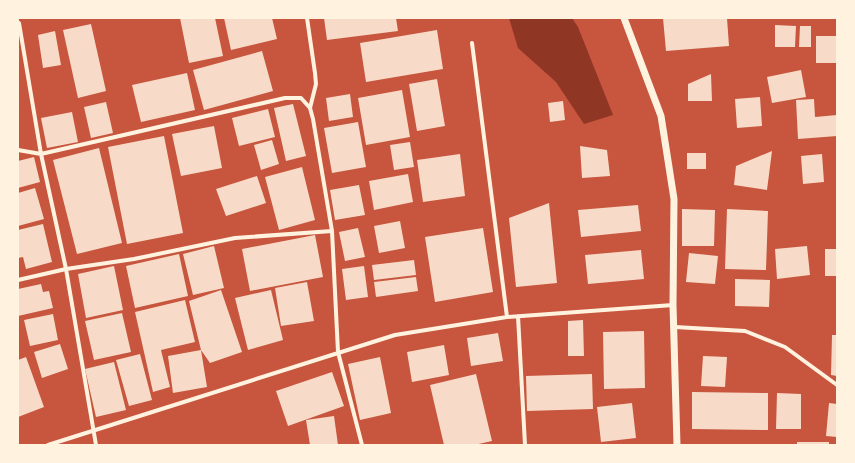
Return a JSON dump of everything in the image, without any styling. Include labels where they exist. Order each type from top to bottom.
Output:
[{"type":"street","points":[[307,18],[316,84],[310,108]]},
{"type":"street","points":[[624,18],[661,116],[674,199],[673,305],[677,445]]},
{"type":"street","points":[[19,23],[41,154],[66,269],[96,445]]},
{"type":"street","points":[[472,43],[507,317]]},
{"type":"street","points":[[18,150],[41,154],[285,98],[301,98],[310,108],[314,119],[332,231],[338,352],[362,445]]},
{"type":"street","points":[[18,280],[66,269],[134,259],[235,238],[332,231]]},
{"type":"street","points":[[48,445],[396,334],[507,317],[673,305]]},
{"type":"street","points":[[518,316],[525,445]]},
{"type":"street","points":[[674,328],[745,331],[785,347],[837,385]]},
{"type":"shaded area","points":[[509,18],[572,18],[578,27],[613,115],[584,124],[556,82],[518,48]]},
{"type":"building","points":[[180,18],[215,18],[223,56],[189,63]]},
{"type":"building","points":[[224,18],[272,18],[277,39],[231,50]]},
{"type":"building","points":[[324,18],[396,18],[398,31],[327,40]]},
{"type":"building","points":[[663,18],[727,18],[729,46],[666,51]]},
{"type":"building","points":[[91,24],[106,91],[78,98],[63,30]]},
{"type":"building","points":[[775,25],[796,26],[795,47],[775,47]]},
{"type":"building","points":[[800,26],[811,26],[811,47],[799,47]]},
{"type":"building","points":[[437,30],[443,69],[366,82],[360,43]]},
{"type":"building","points":[[55,31],[61,65],[43,68],[38,35]]},
{"type":"building","points":[[816,36],[837,36],[837,63],[816,63]]},
{"type":"building","points":[[262,51],[273,91],[204,110],[193,70]]},
{"type":"building","points":[[801,70],[806,97],[772,103],[767,77]]},
{"type":"building","points":[[187,73],[195,110],[141,122],[132,85]]},
{"type":"building","points":[[711,74],[712,101],[688,101],[688,84]]},
{"type":"building","points":[[437,79],[445,126],[417,131],[409,84]]},
{"type":"building","points":[[402,90],[410,137],[366,145],[358,98]]},
{"type":"building","points":[[350,94],[353,117],[329,121],[326,98]]},
{"type":"building","points":[[760,97],[762,126],[737,128],[735,99]]},
{"type":"building","points":[[814,99],[815,117],[837,115],[837,136],[798,139],[796,100]]},
{"type":"building","points":[[563,101],[565,120],[550,122],[548,103]]},
{"type":"building","points":[[106,102],[113,133],[91,138],[84,107]]},
{"type":"building","points":[[293,104],[306,156],[286,161],[274,108]]},
{"type":"building","points":[[268,109],[275,137],[239,146],[232,118]]},
{"type":"building","points":[[72,112],[78,142],[47,148],[41,118]]},
{"type":"building","points":[[358,122],[366,167],[332,173],[324,128]]},
{"type":"building","points":[[214,126],[222,168],[181,176],[172,134]]},
{"type":"building","points":[[164,136],[183,233],[127,244],[108,147]]},
{"type":"building","points":[[272,140],[279,164],[261,170],[254,145]]},
{"type":"building","points":[[410,142],[414,167],[394,170],[390,145]]},
{"type":"building","points":[[580,146],[607,150],[610,176],[582,178]]},
{"type":"building","points":[[99,148],[122,243],[77,254],[53,160]]},
{"type":"building","points":[[772,151],[767,190],[734,185],[736,166]]},
{"type":"building","points":[[687,153],[706,153],[706,169],[687,169]]},
{"type":"building","points":[[460,154],[465,196],[423,202],[417,160]]},
{"type":"building","points":[[822,154],[824,182],[803,184],[801,156]]},
{"type":"building","points":[[34,157],[40,182],[18,188],[18,161]]},
{"type":"building","points":[[302,167],[315,220],[279,230],[265,177]]},
{"type":"building","points":[[408,174],[413,202],[374,210],[369,181]]},
{"type":"building","points":[[257,176],[266,203],[226,216],[216,189]]},
{"type":"building","points":[[359,185],[365,215],[335,220],[330,190]]},
{"type":"building","points":[[35,188],[44,219],[18,226],[18,193]]},
{"type":"building","points":[[549,203],[557,283],[516,287],[509,218]]},
{"type":"building","points":[[638,205],[641,231],[581,237],[578,210]]},
{"type":"building","points":[[682,209],[715,210],[714,246],[682,246]]},
{"type":"building","points":[[727,209],[768,211],[766,270],[725,269]]},
{"type":"building","points":[[400,221],[405,248],[379,253],[374,226]]},
{"type":"building","points":[[43,224],[52,262],[26,269],[23,257],[18,258],[18,230]]},
{"type":"building","points":[[358,228],[365,257],[345,261],[339,232]]},
{"type":"building","points":[[483,228],[493,292],[435,302],[425,237]]},
{"type":"building","points":[[315,235],[323,277],[250,291],[242,249]]},
{"type":"building","points":[[214,246],[224,288],[193,295],[183,254]]},
{"type":"building","points":[[807,246],[810,275],[777,279],[775,249]]},
{"type":"building","points":[[825,249],[837,249],[837,276],[825,276]]},
{"type":"building","points":[[641,250],[644,279],[588,284],[585,255]]},
{"type":"building","points":[[689,253],[718,256],[715,284],[686,282]]},
{"type":"building","points":[[179,254],[188,296],[135,308],[126,266]]},
{"type":"building","points":[[414,260],[416,275],[374,280],[372,265]]},
{"type":"building","points":[[114,266],[123,310],[86,318],[78,274]]},
{"type":"building","points":[[364,266],[368,297],[346,300],[342,269]]},
{"type":"building","points":[[416,277],[418,291],[376,297],[374,282]]},
{"type":"building","points":[[735,279],[770,280],[769,307],[735,306]]},
{"type":"building","points":[[307,282],[314,321],[281,326],[275,288]]},
{"type":"building","points":[[41,284],[43,292],[49,291],[53,308],[18,316],[18,289]]},
{"type":"building","points":[[221,290],[242,352],[210,363],[201,350],[189,301]]},
{"type":"building","points":[[271,290],[283,340],[248,350],[235,298]]},
{"type":"building","points":[[185,300],[195,342],[161,350],[170,387],[153,392],[135,312]]},
{"type":"building","points":[[122,313],[131,352],[94,360],[85,321]]},
{"type":"building","points":[[53,314],[58,340],[30,346],[24,320]]},
{"type":"building","points":[[583,320],[584,356],[568,356],[568,321]]},
{"type":"building","points":[[644,331],[645,388],[604,389],[603,332]]},
{"type":"building","points":[[498,333],[503,361],[471,366],[467,338]]},
{"type":"building","points":[[832,335],[837,335],[837,376],[831,375]]},
{"type":"building","points":[[60,344],[68,369],[42,378],[34,352]]},
{"type":"building","points":[[444,345],[449,375],[412,382],[407,352]]},
{"type":"building","points":[[201,350],[207,387],[173,393],[168,356]]},
{"type":"building","points":[[140,354],[152,400],[129,406],[116,360]]},
{"type":"building","points":[[703,356],[727,357],[725,387],[701,386]]},
{"type":"building","points":[[26,357],[44,407],[18,417],[18,360]]},
{"type":"building","points":[[380,357],[391,413],[360,420],[348,364]]},
{"type":"building","points":[[114,362],[126,410],[96,417],[85,369]]},
{"type":"building","points":[[332,372],[344,406],[288,426],[276,391]]},
{"type":"building","points":[[476,374],[492,441],[474,445],[444,445],[430,385]]},
{"type":"building","points":[[592,374],[593,409],[527,411],[526,376]]},
{"type":"building","points":[[692,392],[768,393],[768,430],[692,429]]},
{"type":"building","points":[[777,393],[801,394],[801,429],[776,429]]},
{"type":"building","points":[[632,403],[636,438],[601,442],[597,407]]},
{"type":"building","points":[[829,403],[837,404],[837,437],[826,436]]},
{"type":"building","points":[[334,416],[338,445],[310,445],[306,420]]},
{"type":"building","points":[[797,442],[829,442],[829,445],[797,445]]}]
